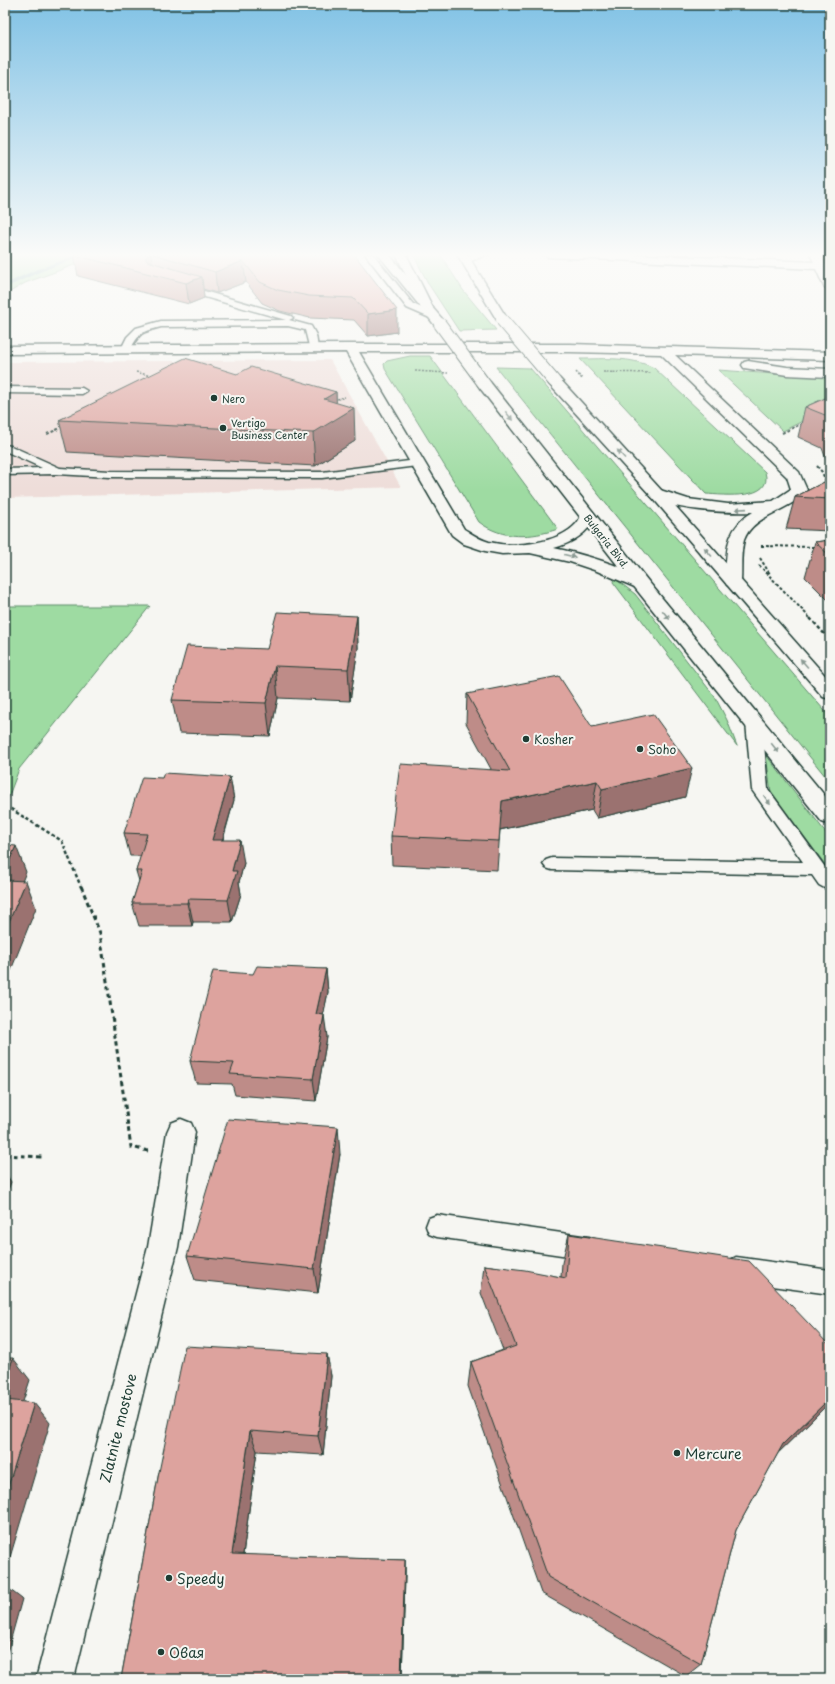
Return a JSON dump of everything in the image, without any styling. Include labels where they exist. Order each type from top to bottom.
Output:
[{"type":"main road","name":"Bulgaria Blvd.","points":[[446,333],[642,585],[830,816]]},
{"type":"main road","points":[[513,333],[554,381],[657,494],[830,692]]},
{"type":"main road","points":[[350,348],[458,532],[464,538],[493,548],[511,550],[531,548],[572,535],[581,528],[588,517]]},
{"type":"main road","points":[[5,350],[570,348],[830,356]]},
{"type":"main road","points":[[664,351],[794,475],[799,490],[794,496],[759,516],[744,527],[736,541],[733,581]]},
{"type":"main road","points":[[699,352],[753,366],[787,371],[830,373]]},
{"type":"main road","points":[[657,494],[674,501],[703,508],[727,510],[780,505]]},
{"type":"main road","points":[[531,548],[589,561],[614,571],[642,585]]},
{"type":"main road","name":"Zlatnite mostove","points":[[55,1679],[163,1247],[178,1154]]},
{"type":"lane","points":[[126,349],[130,339],[136,333]]},
{"type":"lane","points":[[312,333],[313,348]]},
{"type":"lane","points":[[5,390],[82,391]]},
{"type":"lane","points":[[7,448],[58,471]]},
{"type":"lane","points":[[5,472],[58,471],[110,474],[322,475],[417,463]]},
{"type":"lane","points":[[754,722],[760,790],[825,880],[830,884]]},
{"type":"lane","points":[[552,864],[817,869]]},
{"type":"lane","points":[[437,1226],[610,1251]]},
{"type":"lane","points":[[712,1265],[830,1282]]},
{"type":"path","points":[[130,370],[152,376],[147,380]]},
{"type":"path","points":[[330,401],[345,397]]},
{"type":"path","points":[[47,434],[68,425]]},
{"type":"path","points":[[757,545],[823,547]]},
{"type":"path","points":[[759,565],[830,640]]},
{"type":"path","points":[[5,810],[11,809],[62,841],[100,933],[131,1147],[178,1154]]},
{"type":"path","points":[[5,1155],[42,1157]]},
{"type":"shaded area","points":[[330,360],[401,487],[5,498],[5,362]]},
{"type":"green space","points":[[410,356],[430,356],[558,529],[538,534],[517,536],[498,532],[479,522],[385,369],[384,364],[387,361]]},
{"type":"green space","points":[[580,359],[627,360],[645,364],[654,368],[765,472],[766,481],[762,488],[755,492],[745,494],[706,494]]},
{"type":"green space","points":[[496,367],[530,368],[830,717],[830,782]]},
{"type":"green space","points":[[718,370],[830,378],[830,407],[783,431]]},
{"type":"green space","points":[[614,578],[635,594],[715,697],[727,720],[737,746],[613,582]]},
{"type":"green space","points":[[5,606],[150,606],[19,769],[5,806]]},
{"type":"green space","points":[[766,755],[830,838],[830,871],[771,792]]},
{"type":"building","points":[[185,358],[237,374],[251,367],[336,392],[324,399],[354,408],[313,433],[59,420]]},
{"type":"building","points":[[830,396],[830,417],[805,407]]},
{"type":"building","points":[[830,479],[830,499],[795,497]]},
{"type":"building","points":[[830,540],[830,556],[815,542]]},
{"type":"building","points":[[277,612],[357,616],[348,669],[275,666],[266,703],[172,700],[187,646],[267,649]]},
{"type":"building","points":[[559,676],[592,727],[653,714],[692,768],[602,789],[597,781],[502,801],[499,841],[391,836],[400,764],[510,771],[467,694]]},
{"type":"building","points":[[164,773],[230,777],[212,840],[240,840],[232,871],[237,871],[228,900],[188,899],[187,903],[132,903],[142,871],[136,871],[147,834],[124,833],[142,777],[162,778]]},
{"type":"building","points":[[5,845],[16,846],[5,870]]},
{"type":"building","points":[[5,880],[26,881],[5,931]]},
{"type":"building","points":[[257,966],[326,969],[316,1014],[324,1015],[313,1079],[230,1074],[234,1063],[190,1061],[213,971],[253,974]]},
{"type":"building","points":[[228,1119],[338,1127],[314,1269],[187,1256]]},
{"type":"building","points":[[569,1234],[749,1261],[830,1346],[830,1398],[783,1444],[736,1530],[701,1664],[548,1577],[471,1362],[516,1346],[484,1265],[525,1270],[566,1278]]},
{"type":"building","points":[[185,1346],[327,1354],[318,1436],[250,1431],[232,1554],[405,1560],[401,1679],[121,1679],[159,1472]]},
{"type":"building","points":[[5,1358],[13,1358],[5,1383]]},
{"type":"building","points":[[5,1400],[34,1403],[5,1496]]},
{"type":"place","name":"Nero","points":[[214,398]]},
{"type":"place","name":"Vertigo Business Center","points":[[223,428]]},
{"type":"place","name":"Kosher","points":[[526,739]]},
{"type":"place","name":"Soho","points":[[640,749]]},
{"type":"place","name":"Mercure","points":[[677,1453]]},
{"type":"place","name":"Speedy","points":[[169,1578]]},
{"type":"place","name":"Овая","points":[[161,1652]]}]
